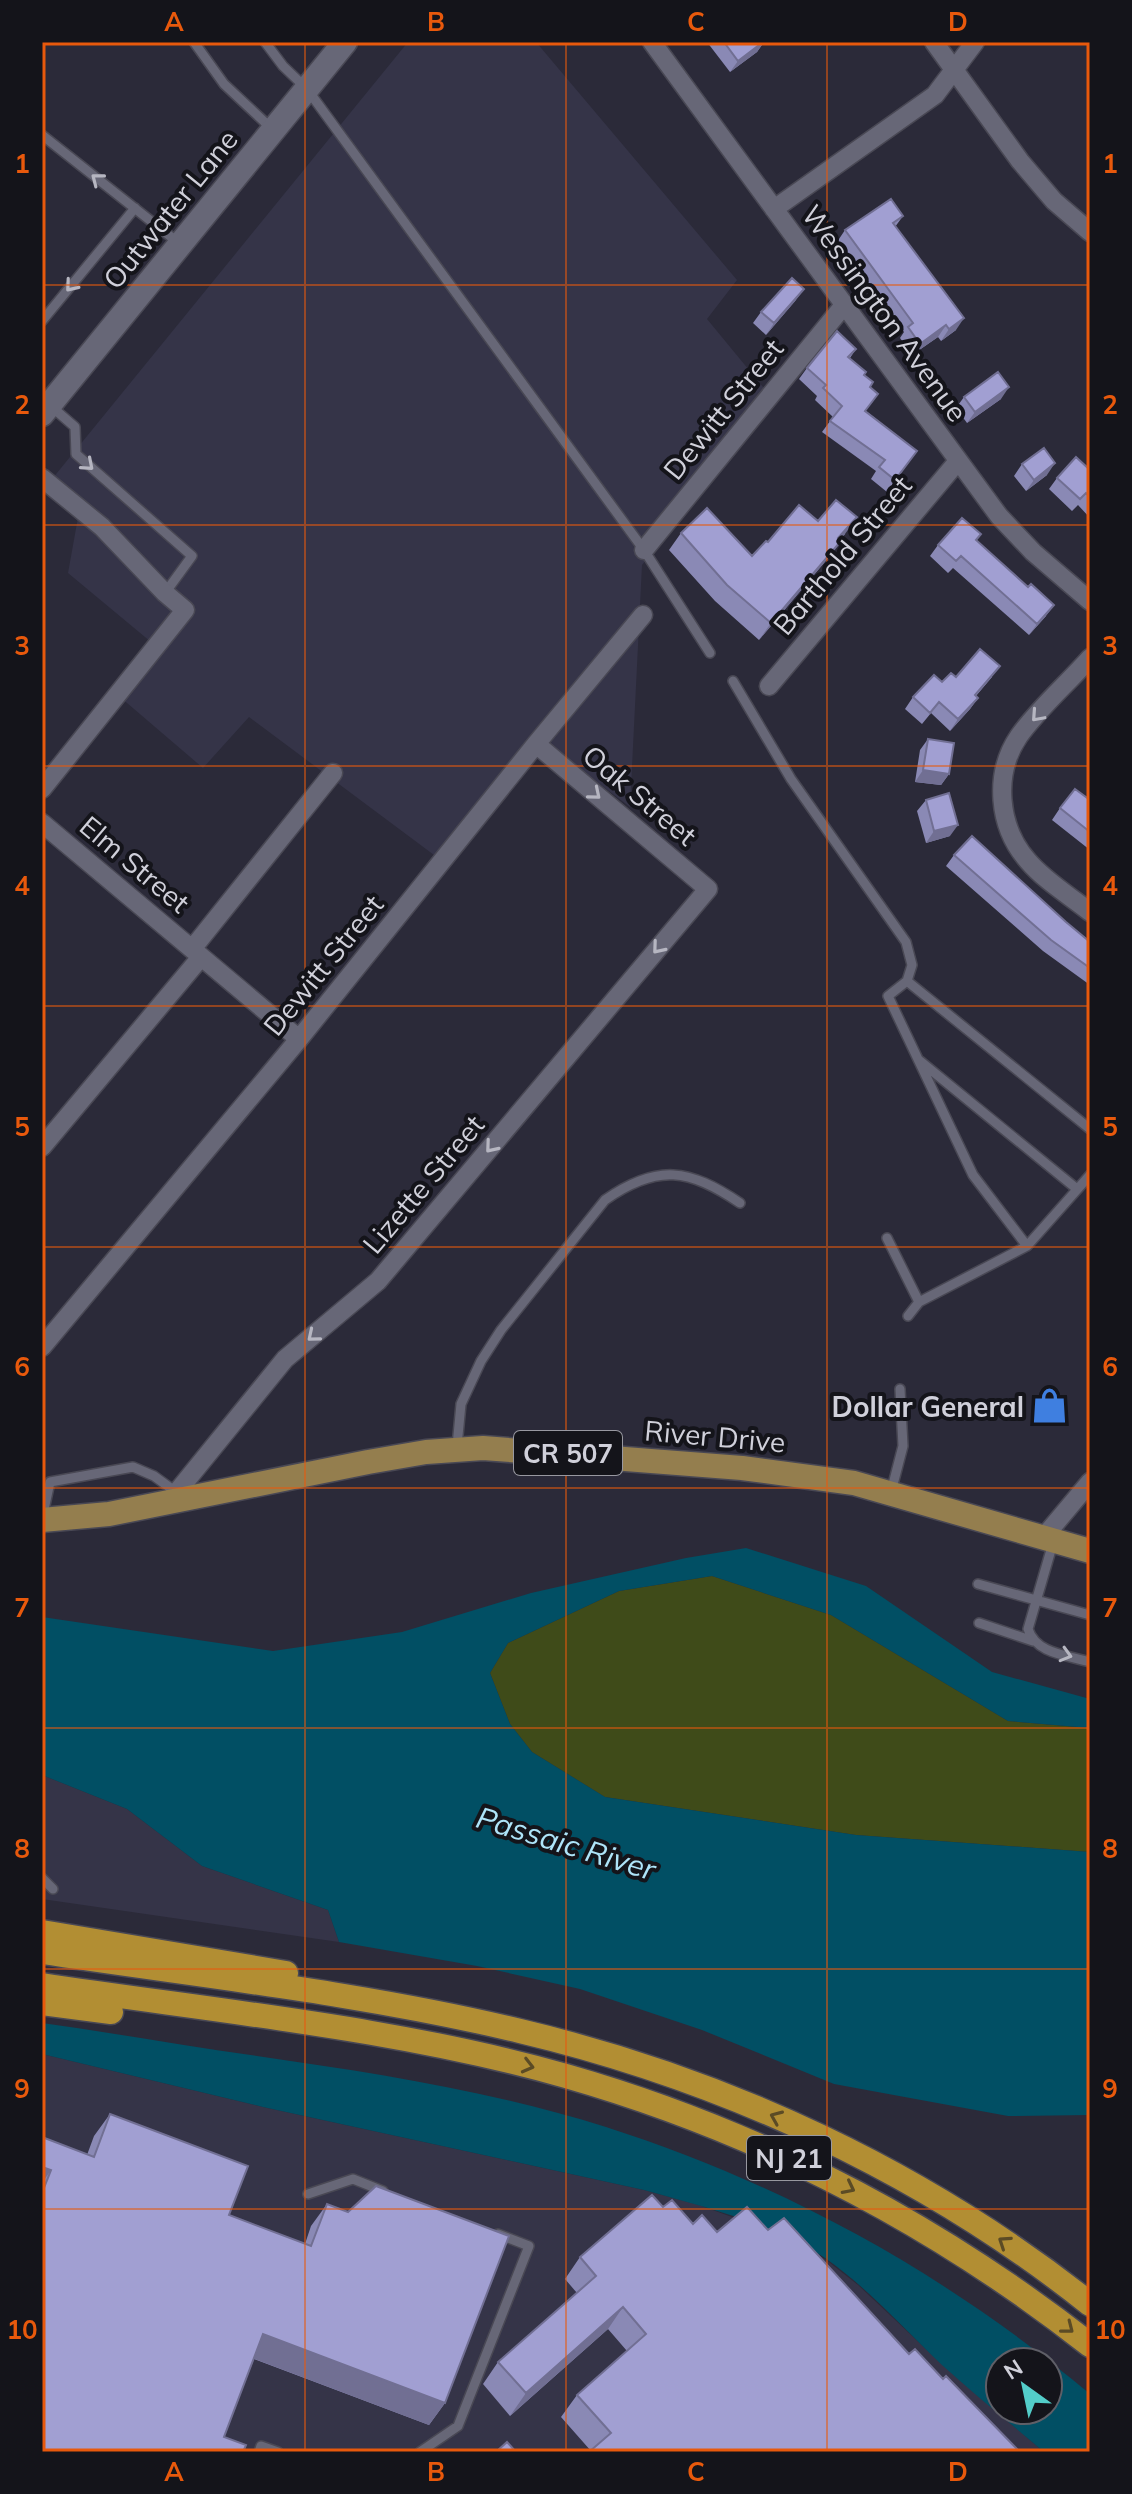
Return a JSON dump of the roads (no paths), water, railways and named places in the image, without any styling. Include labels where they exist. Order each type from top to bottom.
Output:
[{"type":"highway","points":[[42,1932],[310,1977],[459,2017]]},
{"type":"highway","name":"NJ 21","points":[[42,1952],[459,2017],[627,2060],[784,2120],[871,2162],[931,2195],[1025,2255],[1090,2304]]},
{"type":"highway","name":"NJ 21","points":[[42,1985],[334,2028],[452,2049],[539,2069],[617,2092],[720,2128],[868,2197],[961,2252],[1090,2345]]},
{"type":"highway","points":[[42,2003],[295,2037],[452,2049]]},
{"type":"main road","name":"River Drive","points":[[42,1520],[109,1514],[172,1497],[426,1452],[546,1451],[742,1468],[854,1483],[1090,1551]]},
{"type":"street","name":"Outwater Lane","points":[[46,409],[345,42]]},
{"type":"street","name":"Wessington Avenue","points":[[652,42],[999,516],[1033,552],[1090,601]]},
{"type":"street","points":[[934,42],[1020,161],[1054,201],[1090,232]]},
{"type":"street","points":[[774,209],[935,95],[975,42]]},
{"type":"street","name":"Dewitt Street","points":[[644,550],[845,304]]},
{"type":"street","name":"Barthold Street","points":[[769,686],[958,461]]},
{"type":"street","points":[[42,478],[102,527],[185,610],[42,789]]},
{"type":"street","name":"Dewitt Street","points":[[42,1347],[299,1039],[643,615]]},
{"type":"street","points":[[1090,658],[1019,736],[1009,754],[1003,775],[1002,799],[1006,824],[1016,845],[1030,863],[1090,912]]},
{"type":"street","name":"Oak Street","points":[[536,744],[708,889]]},
{"type":"street","points":[[42,1147],[197,953],[333,773]]},
{"type":"street","name":"Elm Street","points":[[42,823],[299,1039]]},
{"type":"street","name":"Lizette Street","points":[[172,1497],[285,1359],[378,1281],[708,889]]},
{"type":"street","points":[[1048,1539],[1090,1482]]},
{"type":"lane","points":[[194,42],[224,84],[273,130]]},
{"type":"lane","points":[[265,42],[283,66],[307,89],[644,550],[710,653]]},
{"type":"lane","points":[[42,135],[180,244]]},
{"type":"lane","points":[[42,321],[135,208]]},
{"type":"lane","points":[[46,409],[75,427],[76,454],[192,556],[165,593]]},
{"type":"lane","points":[[733,681],[791,779],[906,942],[912,965],[907,981],[888,996],[973,1175],[1027,1246]]},
{"type":"lane","points":[[907,981],[1090,1129]]},
{"type":"lane","points":[[918,1059],[1077,1189]]},
{"type":"lane","points":[[457,1450],[461,1404],[481,1361],[501,1330],[605,1200],[626,1186],[679,1173],[710,1183],[740,1203]]},
{"type":"lane","points":[[908,1316],[919,1302],[1027,1246],[1090,1175]]},
{"type":"lane","points":[[887,1238],[919,1302]]},
{"type":"lane","points":[[891,1493],[903,1446],[900,1389]]},
{"type":"lane","points":[[42,1520],[50,1482],[133,1467],[154,1476],[172,1497]]},
{"type":"lane","points":[[1033,1641],[1028,1629],[1048,1539]]},
{"type":"lane","points":[[978,1584],[1090,1615]]},
{"type":"lane","points":[[979,1623],[1033,1641],[1044,1649],[1090,1662]]},
{"type":"lane","points":[[42,1878],[53,1889]]},
{"type":"lane","points":[[308,2194],[353,2179],[397,2196]]},
{"type":"lane","points":[[420,2452],[458,2426],[529,2246],[485,2229]]},
{"type":"lane","points":[[259,2452],[261,2446],[278,2452]]},
{"type":"water","name":"Passaic River","points":[[746,1548],[866,1586],[992,1672],[1090,1699],[1090,1728],[1008,1721],[831,1615],[712,1576],[619,1591],[508,1643],[490,1673],[510,1724],[532,1752],[605,1797],[856,1835],[1090,1852],[1090,2115],[1008,2116],[834,2084],[702,2030],[580,1989],[477,1966],[339,1942],[328,1910],[202,1866],[127,1809],[42,1775],[42,1617],[273,1651],[402,1632],[531,1593],[686,1558]]},
{"type":"water","points":[[42,2023],[433,2084],[520,2103],[606,2127],[737,2176],[800,2205],[921,2272],[1029,2346],[984,2346],[984,2401],[841,2270],[783,2235],[714,2210],[644,2190],[263,2107],[42,2054]]},
{"type":"water","points":[[1064,2373],[1090,2394],[1090,2452],[1044,2452],[1013,2426],[1064,2426]]},
{"type":"place","name":"Dollar General","points":[[1050,1406]]}]
